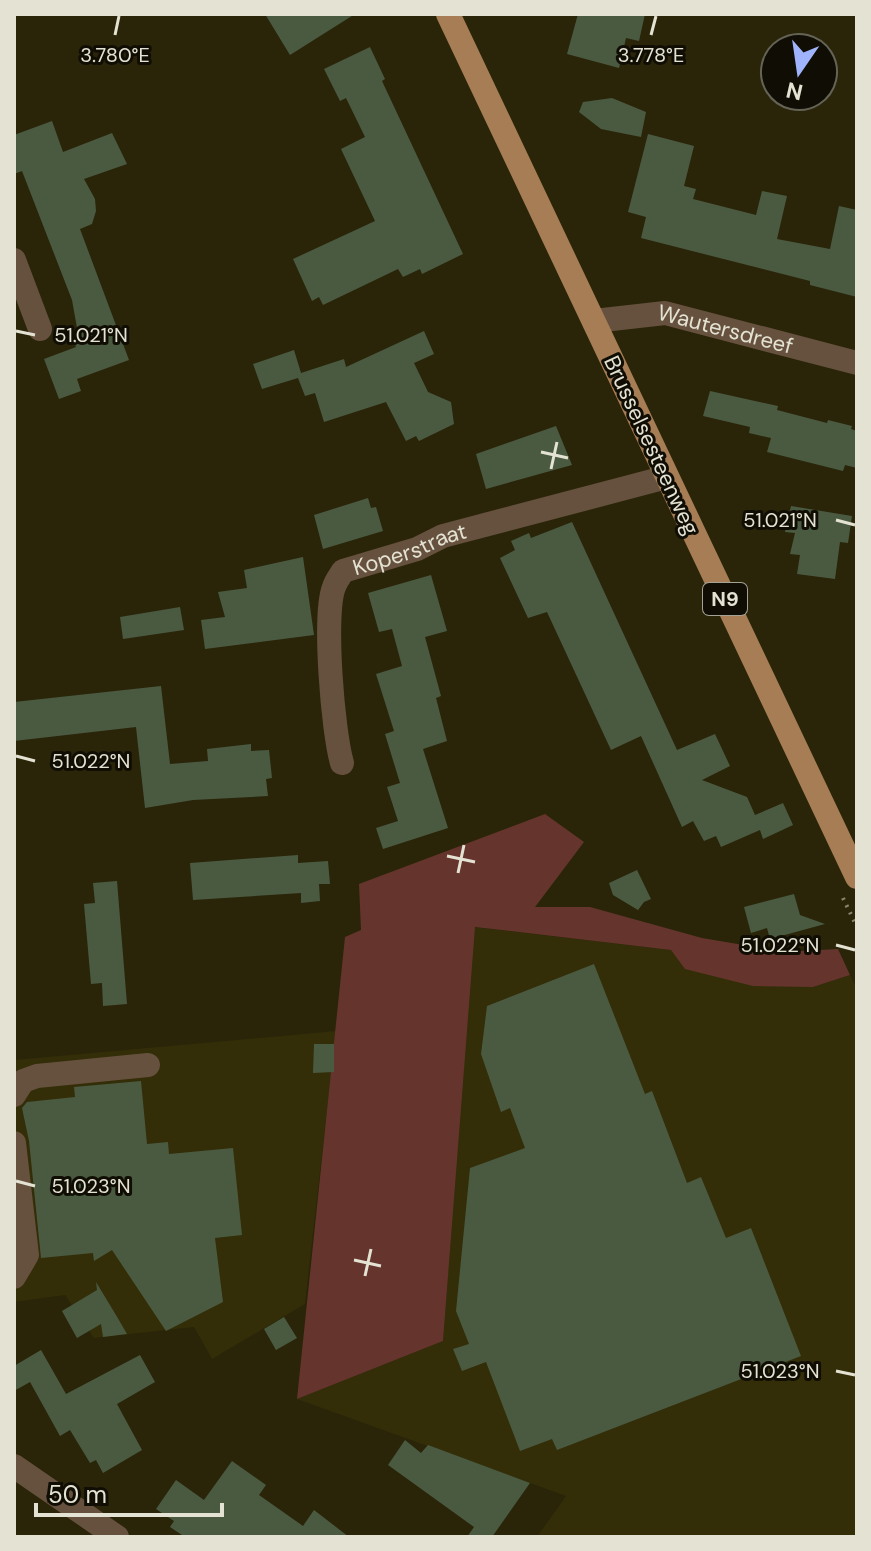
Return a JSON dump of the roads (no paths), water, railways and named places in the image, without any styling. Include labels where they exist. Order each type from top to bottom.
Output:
[{"type":"main road","name":"Brusselsesteenweg","points":[[448,14],[857,877]]},
{"type":"street","points":[[16,270],[40,329]]},
{"type":"street","name":"Wautersdreef","points":[[594,321],[665,313],[857,363]]},
{"type":"street","name":"Koperstraat","points":[[342,763],[335,740],[330,660],[332,589],[343,571],[417,549],[443,536],[667,477]]},
{"type":"street","points":[[14,1095],[23,1081],[37,1076],[148,1065]]},
{"type":"street","points":[[14,1143],[27,1255],[14,1277]]},
{"type":"street","points":[[14,1466],[117,1537]]}]
